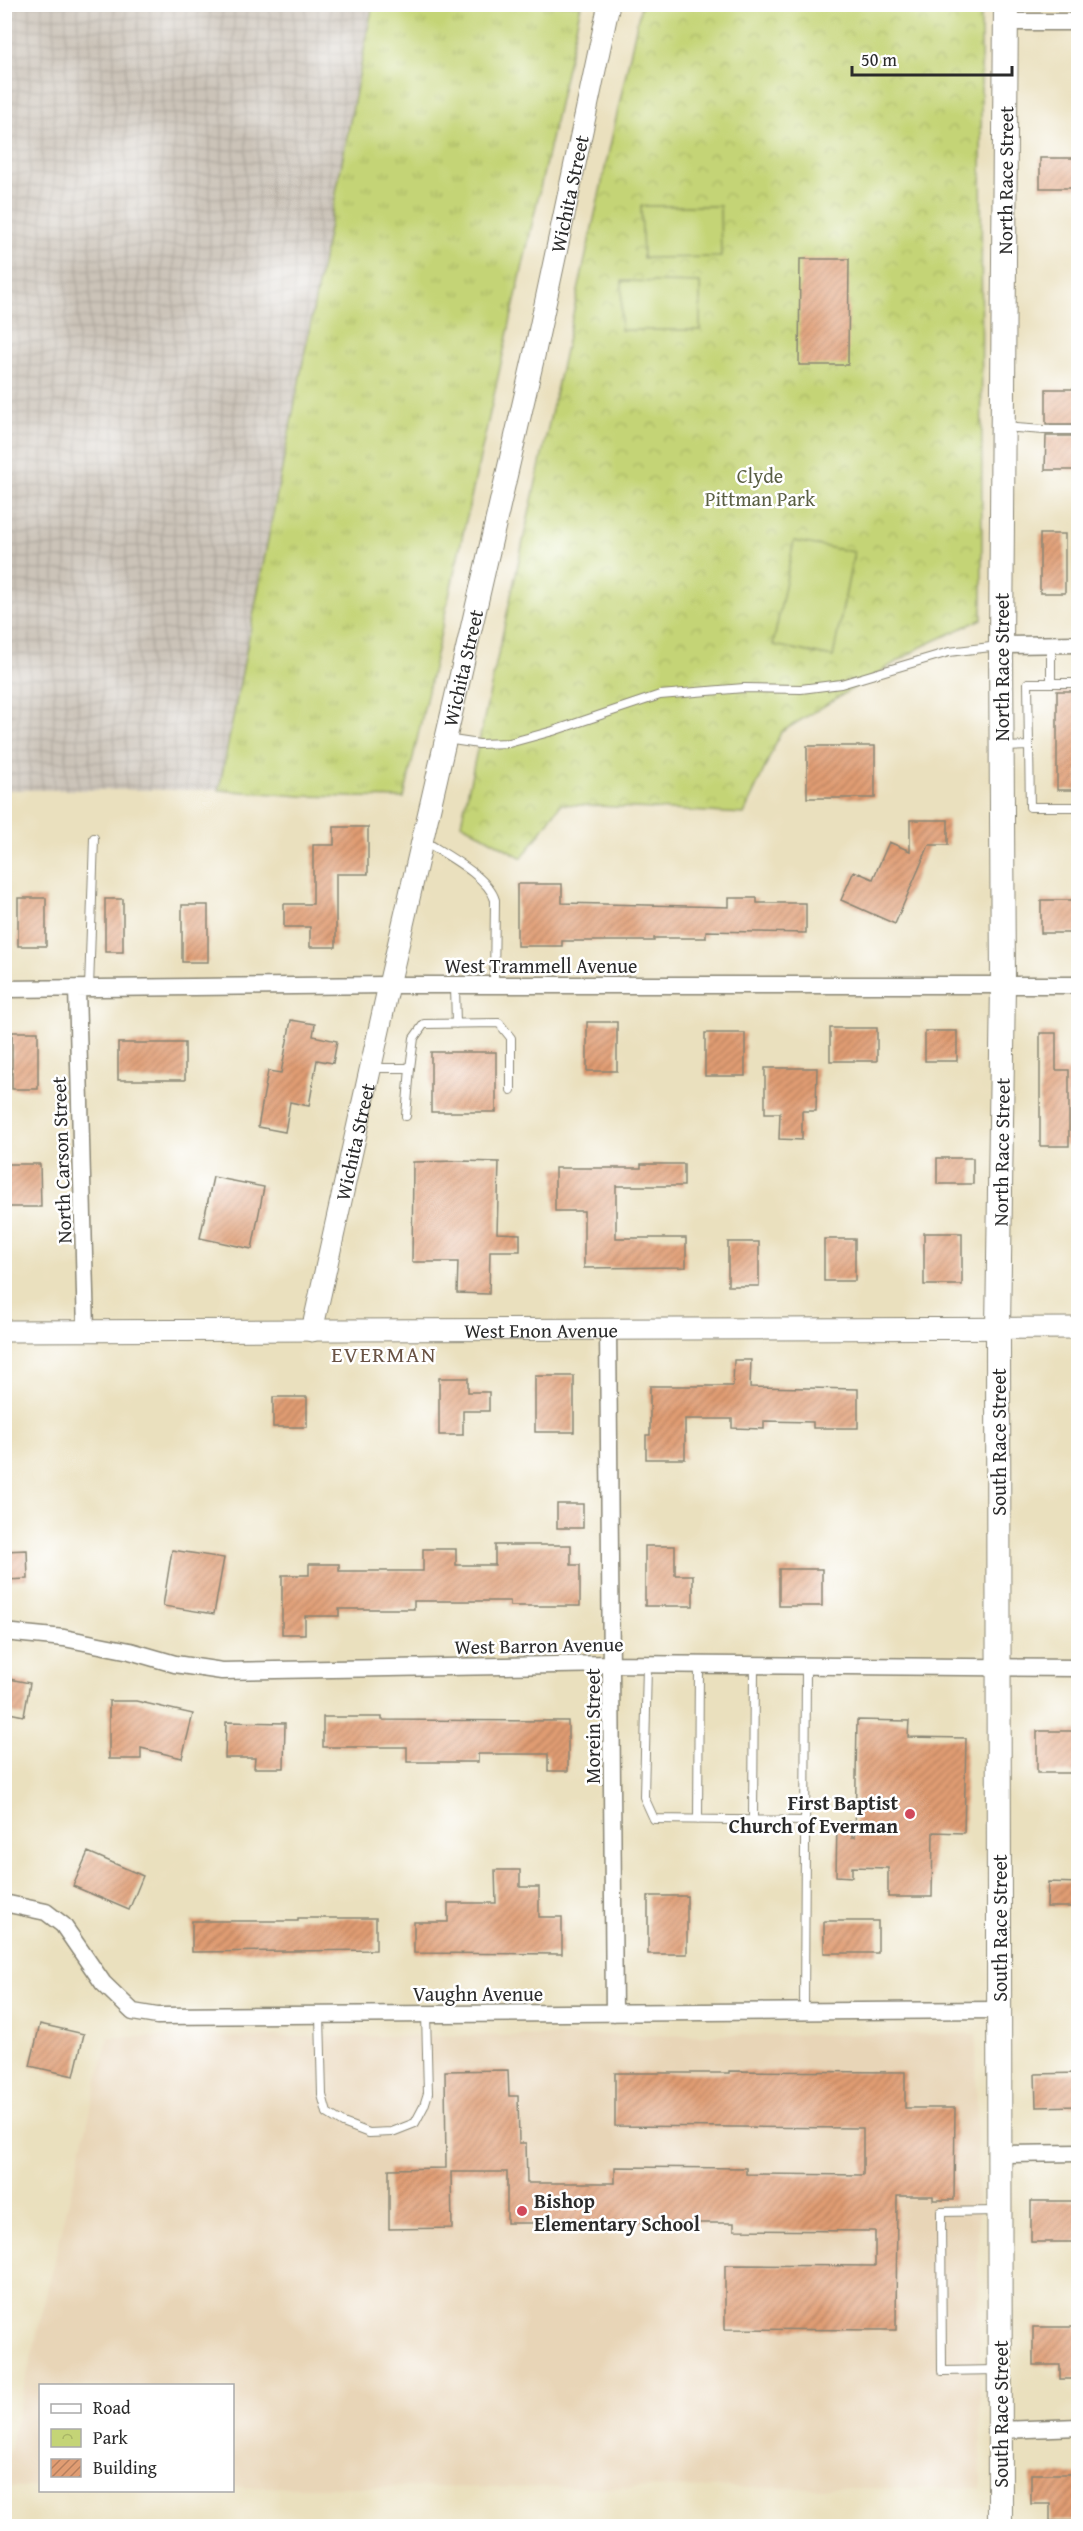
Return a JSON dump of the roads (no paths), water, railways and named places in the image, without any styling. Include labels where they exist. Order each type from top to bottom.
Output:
[{"type":"main road","name":"North Race Street","points":[[998,1329],[1003,984],[1001,645],[1006,13]]},
{"type":"main road","name":"South Race Street","points":[[998,1329],[1000,2526]]},
{"type":"street","name":"Wichita Street","points":[[312,1331],[388,985],[534,356],[609,4]]},
{"type":"street","points":[[1006,13],[1078,22]]},
{"type":"street","points":[[1001,645],[1078,644]]},
{"type":"street","name":"West Trammell Avenue","points":[[4,989],[388,985],[494,987],[1078,985]]},
{"type":"street","name":"North Carson Street","points":[[83,988],[86,1331]]},
{"type":"street","name":"West Enon Avenue","points":[[4,1331],[1078,1328]]},
{"type":"street","name":"Morein Street","points":[[608,1330],[613,1664],[614,2013]]},
{"type":"street","name":"West Barron Avenue","points":[[4,1632],[64,1638],[130,1651],[175,1664],[222,1671],[613,1664],[1078,1668]]},
{"type":"street","name":"Vaughn Avenue","points":[[4,1903],[46,1912],[63,1925],[103,1983],[133,2012],[157,2016],[999,2010]]},
{"type":"street","points":[[1000,2154],[1078,2153]]},
{"type":"street","points":[[1000,2430],[1078,2427]]},
{"type":"lane","points":[[1003,427],[1078,430]]},
{"type":"lane","points":[[446,739],[479,744],[509,743],[554,731],[660,695],[744,688],[801,688],[841,684],[949,652],[1001,645]]},
{"type":"lane","points":[[1051,645],[1051,682]]},
{"type":"lane","points":[[1078,683],[1028,683],[1030,807],[1078,807]]},
{"type":"lane","points":[[1001,747],[1029,746]]},
{"type":"lane","points":[[83,988],[94,838]]},
{"type":"lane","points":[[423,840],[469,870],[493,892],[495,900],[494,987]]},
{"type":"lane","points":[[455,987],[456,1024]]},
{"type":"lane","points":[[406,1116],[414,1038],[424,1024],[499,1023],[511,1038],[511,1090]]},
{"type":"lane","points":[[371,1068],[411,1068]]},
{"type":"lane","points":[[647,1665],[645,1797],[654,1819],[805,1821]]},
{"type":"lane","points":[[698,1820],[699,1665]]},
{"type":"lane","points":[[753,1821],[754,1665]]},
{"type":"lane","points":[[804,2011],[806,1665]]},
{"type":"lane","points":[[320,2015],[322,2095],[327,2113],[343,2123],[369,2133],[392,2132],[415,2123],[424,2106],[428,2093],[426,2014]]},
{"type":"lane","points":[[1000,2211],[941,2211],[942,2371],[1000,2370]]},
{"type":"place","name":"First Baptist Church of Everman","points":[[910,1814]]},
{"type":"place","name":"Bishop Elementary School","points":[[522,2211]]},
{"type":"district","name":"EVERMAN","points":[[384,1354]]},
{"type":"park label","name":"Clyde Pittman Park","points":[[760,486]]}]
